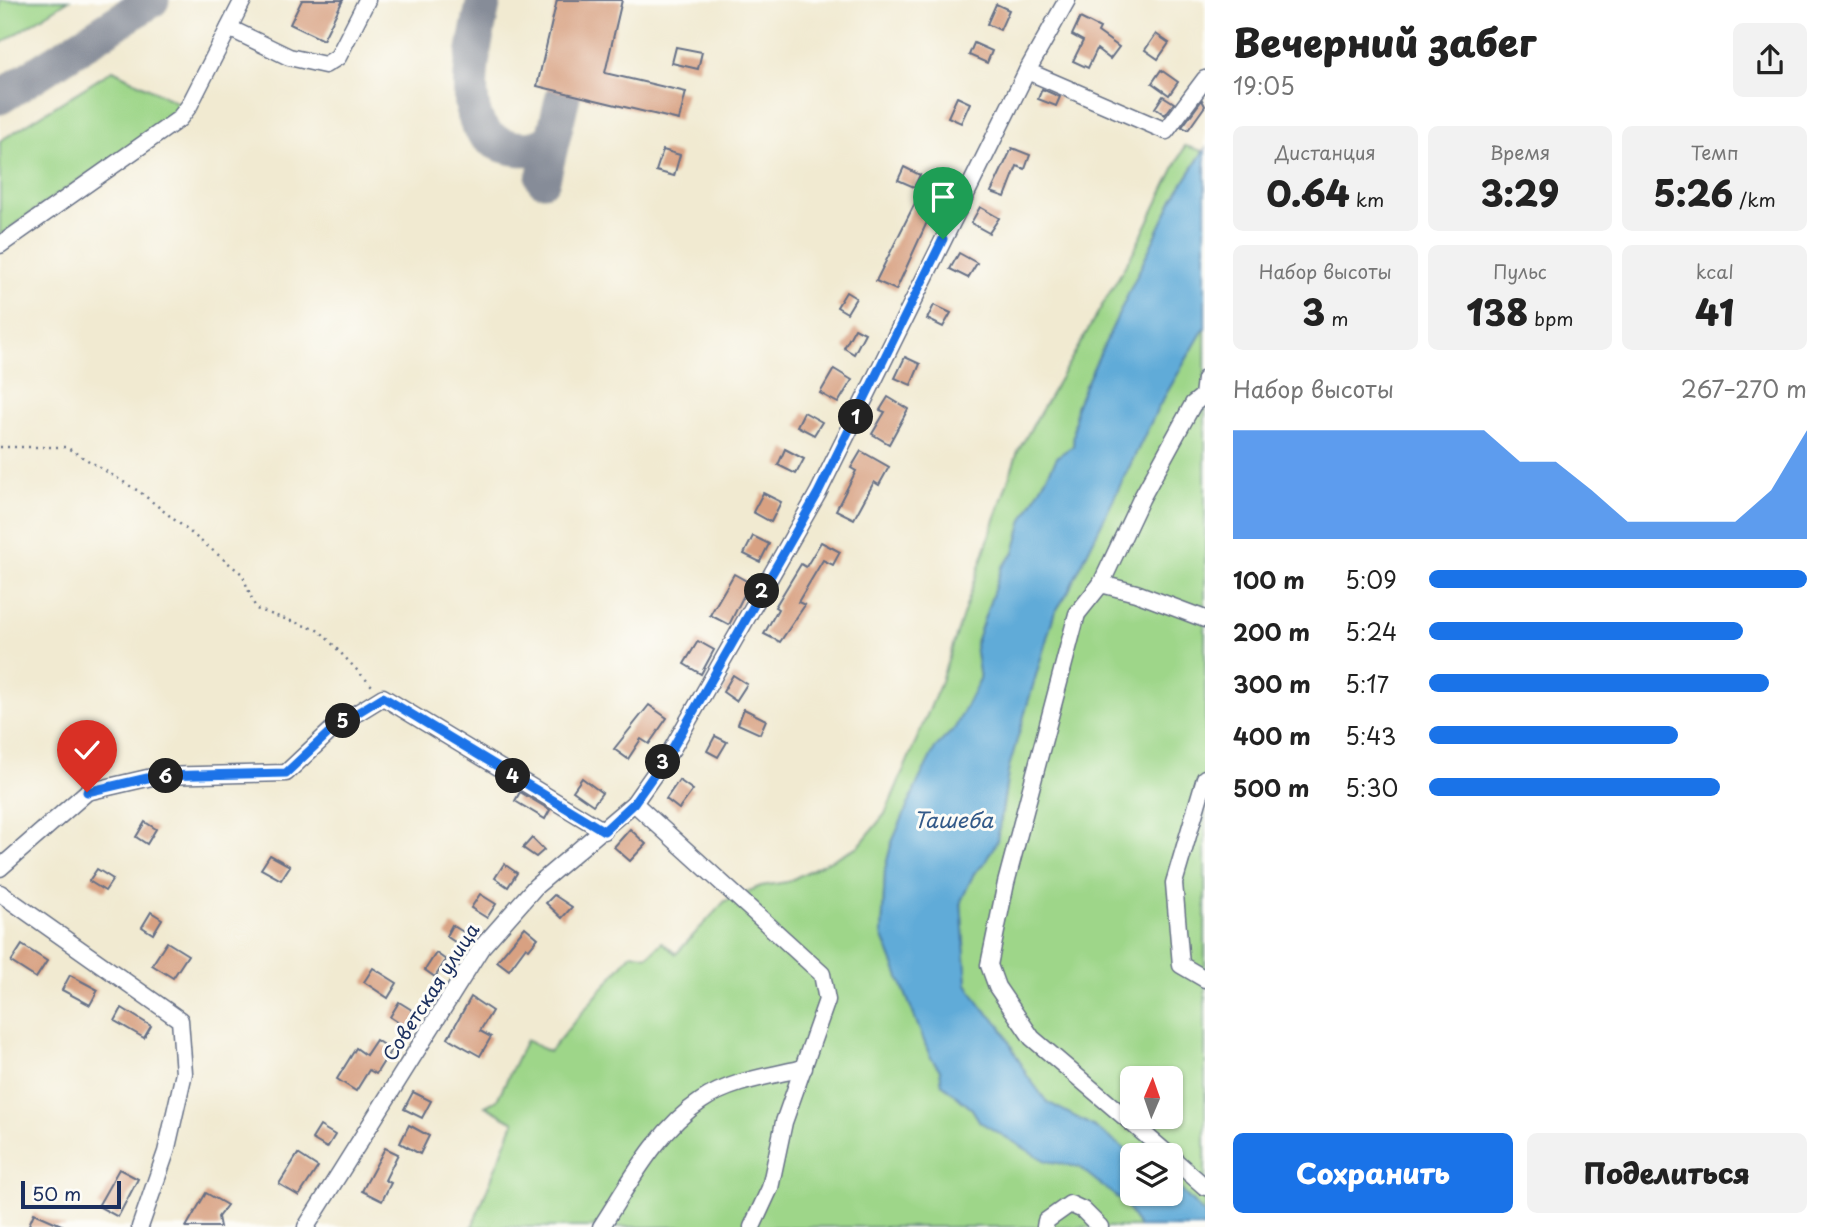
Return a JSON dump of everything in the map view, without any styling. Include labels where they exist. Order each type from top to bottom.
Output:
[{"type":"street","points":[[0,245],[179,119],[189,106],[243,0]]},
{"type":"street","points":[[229,28],[289,57],[325,65],[338,57],[366,0]]},
{"type":"street","name":"Советская улица","points":[[306,1227],[481,948],[536,886],[634,803],[672,749],[818,493],[1027,71],[1067,0]]},
{"type":"street","points":[[1027,71],[1166,131],[1205,79]]},
{"type":"street","points":[[1155,1143],[1032,1038],[998,987],[989,965],[1006,883],[1077,614],[1101,584],[1141,499],[1192,404],[1205,390]]},
{"type":"street","points":[[1101,584],[1136,593],[1205,619]]},
{"type":"street","points":[[0,868],[87,792],[156,776],[286,773],[336,726],[383,697],[604,831]]},
{"type":"street","points":[[1205,778],[1174,883],[1181,965],[1205,979]]},
{"type":"street","points":[[634,803],[822,974],[828,1000],[785,1122],[770,1188],[752,1227]]},
{"type":"street","points":[[0,893],[180,1020],[184,1073],[166,1152],[139,1227]]},
{"type":"street","points":[[601,1227],[670,1126],[702,1100],[741,1083],[804,1068]]},
{"type":"street","points":[[1183,1168],[1205,1187]]},
{"type":"street","points":[[1045,1227],[1046,1221],[1070,1204],[1083,1210],[1100,1227]]},
{"type":"path","points":[[0,447],[66,447],[140,492],[242,574],[256,609],[320,631],[383,697]]},
{"type":"green space","points":[[0,0],[69,0],[0,44]]},
{"type":"green space","points":[[113,70],[182,105],[143,139],[61,192],[0,236],[0,141]]},
{"type":"green space","points":[[1185,146],[1203,151],[1173,199],[1083,390],[1076,407],[1073,446],[1058,456],[1023,520],[1014,553],[1002,567],[975,645],[980,679],[955,728],[935,748],[892,842],[885,869],[882,934],[930,1056],[940,1070],[942,1084],[972,1109],[980,1122],[1066,1164],[1079,1167],[1105,1185],[1120,1199],[1120,1206],[1126,1206],[1139,1227],[472,1227],[514,1122],[485,1106],[497,1100],[526,1040],[549,1052],[632,953],[648,956],[662,942],[676,954],[725,901],[761,886],[787,882],[859,846],[885,814],[939,687],[1018,451],[1136,247]]},
{"type":"green space","points":[[1205,327],[1205,1215],[1183,1192],[1183,1143],[1120,1143],[1120,1146],[1093,1126],[1047,1102],[1026,1074],[1000,1025],[981,1006],[967,984],[961,901],[974,873],[984,864],[1000,828],[1009,767],[1054,614],[1068,592],[1158,408]]},
{"type":"water","name":"Ташеба","points":[[1205,149],[1205,327],[1158,408],[1068,592],[1054,614],[1009,767],[997,841],[984,864],[974,873],[961,901],[967,984],[981,1006],[1000,1025],[1026,1074],[1047,1102],[1093,1126],[1120,1146],[1120,1200],[1079,1167],[1046,1161],[980,1122],[972,1109],[942,1084],[940,1070],[930,1056],[882,934],[885,869],[892,842],[935,748],[955,728],[980,679],[975,645],[1002,567],[1014,553],[1023,520],[1058,456],[1073,446],[1076,407],[1173,199]]},
{"type":"water","name":"Ташеба","points":[[1183,1192],[1205,1215],[1205,1227],[1139,1227],[1126,1206],[1183,1206]]},
{"type":"building","points":[[302,0],[343,0],[323,40],[290,24]]},
{"type":"building","points":[[557,0],[622,0],[605,73],[686,92],[679,120],[537,86]]},
{"type":"building","points":[[996,4],[1009,10],[1000,30],[987,24]]},
{"type":"building","points":[[1080,18],[1100,28],[1098,32],[1119,47],[1110,59],[1097,49],[1088,68],[1073,61],[1083,41],[1072,35]]},
{"type":"building","points":[[1156,34],[1169,43],[1158,59],[1145,50]]},
{"type":"building","points":[[974,43],[992,51],[987,63],[969,55]]},
{"type":"building","points":[[676,47],[702,52],[698,69],[672,63]]},
{"type":"building","points":[[1161,70],[1178,82],[1169,95],[1152,83]]},
{"type":"building","points":[[1042,89],[1060,97],[1056,106],[1038,99]]},
{"type":"building","points":[[1163,96],[1174,103],[1165,115],[1155,108]]},
{"type":"building","points":[[957,97],[970,103],[961,123],[948,117]]},
{"type":"building","points":[[1202,100],[1205,106],[1188,130],[1182,127]]},
{"type":"building","points":[[1012,148],[1030,155],[1025,169],[1017,166],[1005,197],[991,192]]},
{"type":"building","points":[[663,150],[680,155],[674,176],[656,171]]},
{"type":"building","points":[[904,167],[920,175],[914,187],[898,180]]},
{"type":"building","points":[[916,201],[933,209],[896,290],[876,281]]},
{"type":"building","points":[[980,207],[999,218],[989,233],[971,223]]},
{"type":"building","points":[[959,253],[977,263],[968,278],[950,269]]},
{"type":"building","points":[[846,292],[856,298],[847,313],[837,307]]},
{"type":"building","points":[[934,305],[951,313],[943,327],[927,319]]},
{"type":"building","points":[[855,328],[865,333],[854,354],[844,348]]},
{"type":"building","points":[[905,357],[920,364],[911,385],[895,378]]},
{"type":"building","points":[[834,369],[852,380],[838,403],[820,393]]},
{"type":"building","points":[[888,397],[908,409],[889,444],[872,434],[885,412],[880,410]]},
{"type":"building","points":[[804,412],[822,422],[814,435],[797,426]]},
{"type":"building","points":[[785,449],[804,459],[796,474],[778,465]]},
{"type":"building","points":[[861,451],[889,467],[879,485],[874,482],[854,519],[836,510],[856,471],[851,468]]},
{"type":"building","points":[[763,493],[781,502],[771,522],[753,512]]},
{"type":"building","points":[[753,536],[769,544],[760,562],[744,554]]},
{"type":"building","points":[[821,542],[840,552],[833,565],[823,560],[798,602],[805,605],[780,642],[764,634],[778,609],[775,607],[801,564],[806,567]]},
{"type":"building","points":[[734,574],[750,583],[729,625],[710,615]]},
{"type":"building","points":[[698,641],[714,650],[701,674],[684,664]]},
{"type":"building","points":[[733,675],[747,684],[736,701],[723,692]]},
{"type":"building","points":[[649,705],[667,718],[649,744],[641,739],[628,759],[614,749]]},
{"type":"building","points":[[744,709],[766,720],[760,734],[738,724]]},
{"type":"building","points":[[715,736],[727,742],[718,757],[707,751]]},
{"type":"building","points":[[582,778],[602,793],[593,805],[573,791]]},
{"type":"building","points":[[679,780],[693,790],[679,809],[666,799]]},
{"type":"building","points":[[520,792],[550,810],[545,819],[515,801]]},
{"type":"building","points":[[145,822],[156,829],[147,844],[136,837]]},
{"type":"building","points":[[630,829],[646,844],[630,861],[614,847]]},
{"type":"building","points":[[532,838],[544,850],[536,857],[523,848]]},
{"type":"building","points":[[270,855],[290,866],[281,880],[261,869]]},
{"type":"building","points":[[504,864],[517,873],[508,887],[495,878]]},
{"type":"building","points":[[97,869],[113,879],[105,891],[89,881]]},
{"type":"building","points":[[480,894],[496,904],[487,918],[471,908]]},
{"type":"building","points":[[554,895],[572,907],[562,918],[546,903]]},
{"type":"building","points":[[151,912],[162,919],[153,934],[142,927]]},
{"type":"building","points":[[452,925],[465,933],[458,944],[446,936]]},
{"type":"building","points":[[525,927],[538,938],[529,949],[526,947],[509,970],[497,961]]},
{"type":"building","points":[[167,942],[188,955],[173,978],[152,965]]},
{"type":"building","points":[[22,945],[47,961],[36,978],[11,962]]},
{"type":"building","points":[[436,953],[446,960],[435,977],[425,970]]},
{"type":"building","points":[[373,968],[397,983],[388,998],[364,982]]},
{"type":"building","points":[[70,975],[98,990],[90,1005],[62,990]]},
{"type":"building","points":[[471,997],[492,1011],[480,1031],[491,1037],[480,1056],[448,1038]]},
{"type":"building","points":[[399,1002],[420,1015],[410,1030],[390,1017]]},
{"type":"building","points":[[122,1008],[151,1026],[144,1038],[115,1021]]},
{"type":"building","points":[[376,1040],[391,1050],[376,1074],[369,1070],[356,1091],[337,1079],[356,1048],[366,1055]]},
{"type":"building","points":[[413,1092],[431,1101],[422,1118],[404,1109]]},
{"type":"building","points":[[409,1125],[429,1136],[420,1154],[400,1143]]},
{"type":"building","points":[[320,1126],[335,1135],[327,1148],[312,1139]]},
{"type":"building","points":[[385,1148],[398,1154],[385,1180],[391,1183],[382,1201],[362,1191]]},
{"type":"building","points":[[298,1154],[318,1167],[299,1196],[279,1184]]},
{"type":"building","points":[[119,1169],[138,1179],[118,1217],[98,1206]]},
{"type":"building","points":[[206,1193],[227,1205],[218,1217],[220,1227],[186,1227]]},
{"type":"building","points":[[34,1213],[66,1227],[28,1227]]},
{"type":"taxiway","points":[[0,97],[152,0]]},
{"type":"taxiway","points":[[484,0],[472,61],[472,104],[477,123],[488,137],[513,148],[536,147],[552,139]]},
{"type":"taxiway","points":[[543,179],[564,92]]},
{"type":"route","points":[[87,792],[156,776],[286,773],[336,726],[383,697],[604,831],[634,803],[672,749],[818,493],[943,239]]}]
